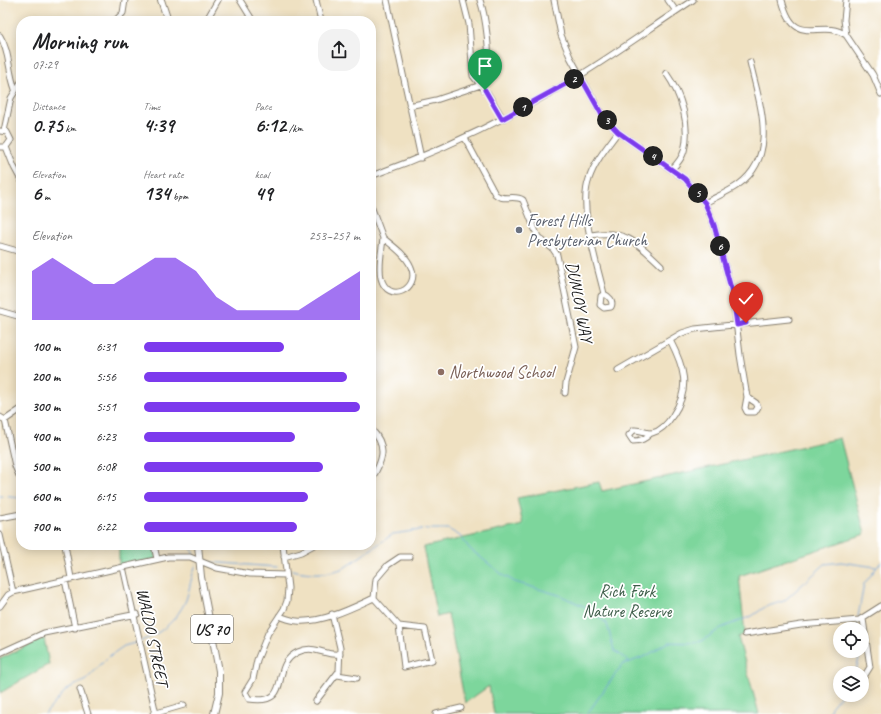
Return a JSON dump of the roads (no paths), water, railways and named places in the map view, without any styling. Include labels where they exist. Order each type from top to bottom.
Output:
[{"type":"main road","points":[[161,0],[166,16]]},
{"type":"main road","name":"US 70","points":[[198,550],[219,671],[219,693],[214,714]]},
{"type":"street","points":[[119,16],[123,12],[124,0]]},
{"type":"street","points":[[209,16],[218,0]]},
{"type":"street","points":[[240,0],[250,16]]},
{"type":"street","points":[[316,0],[320,16]]},
{"type":"street","points":[[387,0],[421,158]]},
{"type":"street","points":[[463,0],[469,24],[473,76],[481,85],[502,119]]},
{"type":"street","points":[[409,106],[436,100],[481,85],[487,74],[487,52],[485,21],[480,0]]},
{"type":"street","points":[[554,0],[564,44],[602,115],[618,132],[686,180],[705,203],[714,225],[733,296],[747,397]]},
{"type":"street","points":[[668,0],[676,11]]},
{"type":"street","points":[[376,174],[421,158],[502,119],[580,76],[693,0]]},
{"type":"street","points":[[782,0],[791,20],[802,30],[808,31],[830,29],[840,31],[846,35],[873,75],[881,94]]},
{"type":"street","points":[[846,0],[844,20],[846,35]]},
{"type":"street","points":[[830,29],[842,24],[844,20]]},
{"type":"street","points":[[0,36],[7,54],[15,89],[2,131],[9,134],[11,140],[3,147],[16,171]]},
{"type":"street","points":[[705,203],[739,184],[757,163],[763,149],[764,126],[750,62]]},
{"type":"street","points":[[666,73],[676,89],[686,130],[684,151],[672,169]]},
{"type":"street","points":[[604,294],[585,210],[585,193],[588,179],[595,164],[618,132]]},
{"type":"street","name":"DUNLOY WAY","points":[[465,138],[495,194],[500,198],[518,198],[523,200],[538,237],[553,249],[557,256],[576,347],[566,383],[565,393]]},
{"type":"street","points":[[376,219],[383,238],[380,277],[384,285],[390,291],[398,292],[405,290],[410,285],[413,278],[411,266],[403,255],[383,238]]},
{"type":"street","points":[[591,235],[603,233],[615,234],[633,240],[660,265]]},
{"type":"street","points":[[0,246],[16,251]]},
{"type":"street","points":[[0,311],[16,316]]},
{"type":"street","points":[[618,370],[682,333],[695,329],[789,319]]},
{"type":"street","points":[[650,434],[663,427],[670,420],[678,408],[683,395],[684,380],[682,366],[670,340]]},
{"type":"street","points":[[16,412],[2,419],[16,468]]},
{"type":"street","points":[[376,435],[379,439],[383,453],[380,465],[376,472]]},
{"type":"street","points":[[0,518],[16,515]]},
{"type":"street","points":[[0,535],[13,592]]},
{"type":"street","points":[[66,550],[71,578]]},
{"type":"street","points":[[155,550],[157,559]]},
{"type":"street","points":[[283,550],[288,588],[287,602],[268,633],[260,650],[253,679],[246,690],[246,694],[249,699],[262,701],[274,696],[280,685],[285,664],[298,652],[314,649],[340,654]]},
{"type":"street","points":[[284,557],[305,550]]},
{"type":"street","points":[[0,606],[8,595],[13,592],[157,559],[190,557],[208,565],[237,572],[286,575]]},
{"type":"street","points":[[399,626],[425,629],[432,660],[404,666],[399,626],[374,598],[376,579],[388,565],[400,557],[410,557]]},
{"type":"street","name":"WALDO STREET","points":[[123,566],[135,614],[155,714]]},
{"type":"street","points":[[65,580],[75,628]]},
{"type":"street","points":[[279,616],[297,621],[314,620],[332,614],[340,614],[374,598]]},
{"type":"street","points":[[745,634],[801,625],[863,618],[881,606]]},
{"type":"street","points":[[0,653],[36,636],[135,614]]},
{"type":"street","points":[[316,701],[337,675],[340,654],[332,614]]},
{"type":"street","points":[[863,618],[869,669]]},
{"type":"street","points":[[337,675],[357,678]]},
{"type":"street","points":[[80,689],[88,714]]},
{"type":"street","points":[[155,714],[184,705]]},
{"type":"street","points":[[436,714],[461,708]]},
{"type":"waterway","points":[[0,496],[16,498]]},
{"type":"waterway","points":[[376,546],[393,534],[427,529],[448,529],[460,536],[470,549],[503,575],[515,582],[559,595],[590,609],[607,624],[614,650],[629,662]]},
{"type":"waterway","points":[[192,550],[193,556]]},
{"type":"waterway","points":[[292,570],[318,573],[331,572],[344,568],[370,550]]},
{"type":"waterway","points":[[208,562],[277,567]]},
{"type":"waterway","points":[[587,714],[622,665],[646,656],[669,642],[693,643],[702,641],[721,628],[752,616],[765,607],[784,601],[825,564],[841,562],[876,567]]},
{"type":"waterway","points":[[858,617],[864,584],[881,562]]},
{"type":"waterway","points":[[141,641],[162,630],[178,614],[186,600],[196,564]]},
{"type":"waterway","points":[[45,714],[67,689],[86,680],[108,657],[124,646],[138,642]]},
{"type":"waterway","points":[[857,666],[859,658]]},
{"type":"waterway","points":[[829,714],[831,707],[835,702]]},
{"type":"place","name":"Forest Hills Presbyterian Church","points":[[519,230]]},
{"type":"place","name":"Northwood School","points":[[441,372]]},
{"type":"park label","name":"Rich Fork Nature Reserve","points":[[627,601]]}]
